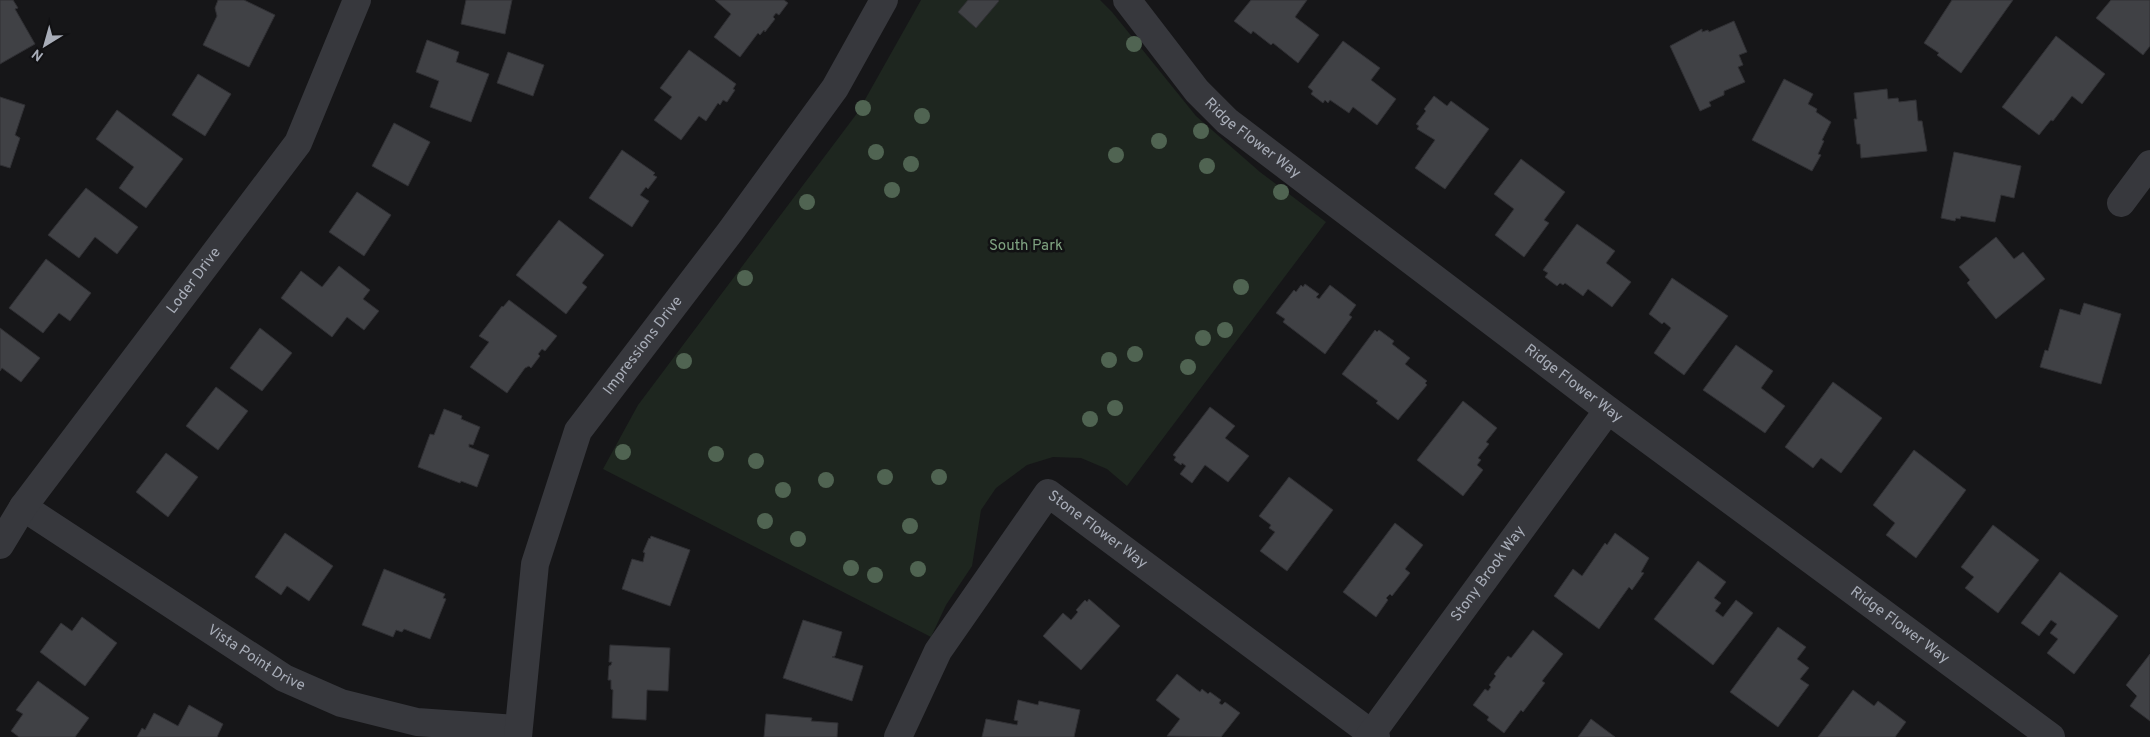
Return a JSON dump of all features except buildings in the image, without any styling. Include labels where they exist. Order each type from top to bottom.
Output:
[{"type":"street","name":"Loder Drive","points":[[0,545],[23,507],[298,143],[358,0]]},
{"type":"street","name":"Impressions Drive","points":[[518,733],[536,564],[578,431],[730,232],[835,88],[884,0]]},
{"type":"street","name":"Ridge Flower Way","points":[[1127,0],[1197,91],[1227,121],[1608,410],[2051,737]]},
{"type":"street","points":[[2121,203],[2150,164]]},
{"type":"street","name":"Stony Brook Way","points":[[1372,736],[1608,410]]},
{"type":"street","name":"Stone Flower Way","points":[[898,737],[938,651],[1048,493],[1372,736]]},
{"type":"street","name":"Vista Point Drive","points":[[23,507],[284,678],[341,703],[417,722],[518,733]]},
{"type":"green space","name":"South Park","points":[[921,0],[1100,0],[1112,12],[1196,116],[1260,172],[1326,222],[1127,486],[1107,469],[1081,458],[1053,457],[1027,465],[996,488],[981,510],[972,566],[946,605],[931,637],[603,469],[638,405],[858,112]]}]
